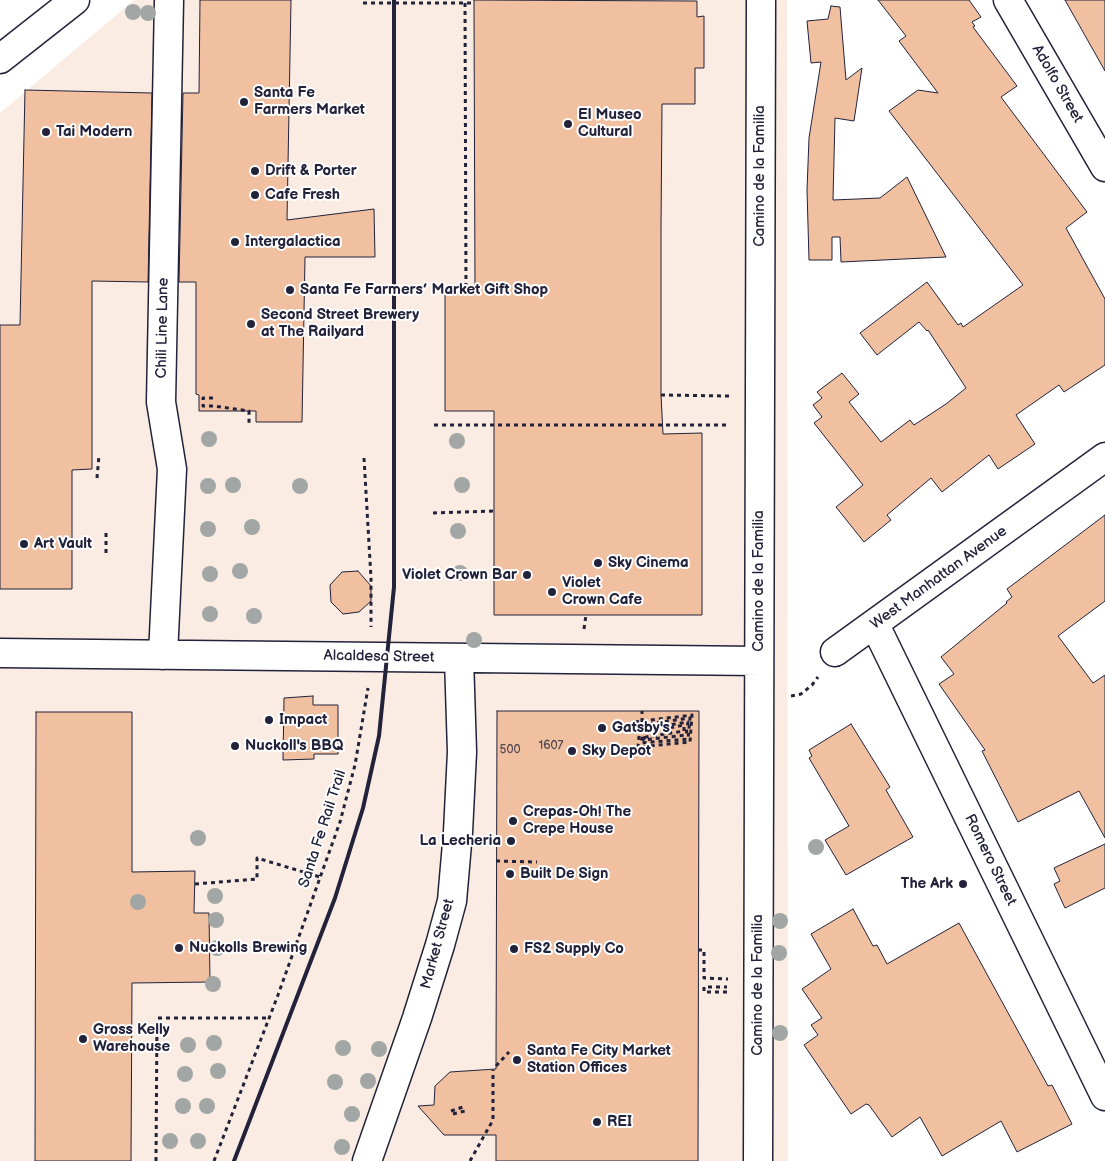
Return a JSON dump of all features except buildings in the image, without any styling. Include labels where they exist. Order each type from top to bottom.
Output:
[{"type":"street","points":[[0,59],[75,0]]},
{"type":"street","name":"Chili Line Lane","points":[[164,655],[172,468],[162,402],[169,0]]},
{"type":"street","name":"Camino de la Familia","points":[[758,1161],[760,0]]},
{"type":"street","name":"Adolfo Street","points":[[1008,0],[1105,167]]},
{"type":"street","name":"West Manhattan Avenue","points":[[835,652],[1105,457]]},
{"type":"street","name":"Romero Street","points":[[875,624],[1105,1096]]},
{"type":"street","name":"Alcaldesa Street","points":[[0,653],[759,662]]},
{"type":"street","name":"Market Street","points":[[367,1161],[417,1018],[452,901],[462,752],[460,658]]},
{"type":"path","points":[[363,3],[474,3]]},
{"type":"path","points":[[465,3],[466,294]]},
{"type":"path","points":[[662,395],[759,396]]},
{"type":"path","points":[[213,398],[203,398],[203,406],[249,411],[249,423]]},
{"type":"path","points":[[434,425],[759,424]]},
{"type":"path","points":[[97,478],[99,455]]},
{"type":"path","name":"Santa Fe Rail Trail","points":[[214,1161],[269,1018],[340,822],[355,765],[367,696],[370,657],[372,578],[364,458]]},
{"type":"path","points":[[433,513],[494,511]]},
{"type":"path","points":[[106,533],[106,557]]},
{"type":"path","points":[[787,696],[801,694],[812,685],[835,652]]},
{"type":"path","points":[[642,711],[642,722]]},
{"type":"path","points":[[635,722],[692,715],[690,742],[638,747],[640,725],[690,718],[688,739],[650,742],[640,744],[644,729],[688,722],[686,735],[652,739],[643,740],[648,732],[684,724],[684,731],[646,737],[647,744],[647,750]]},
{"type":"path","points":[[194,884],[257,879],[257,858],[320,877]]},
{"type":"path","points":[[496,862],[537,862]]},
{"type":"path","points":[[698,950],[704,950],[704,978],[728,978],[728,987],[704,987],[704,992]]},
{"type":"path","points":[[156,1161],[157,1018],[269,1018]]},
{"type":"path","points":[[496,1066],[509,1052]]},
{"type":"path","points":[[470,1161],[493,1120],[493,1070]]},
{"type":"path","points":[[452,1113],[464,1109]]},
{"type":"shaded area","points":[[134,0],[787,0],[788,1161],[0,1161],[0,113]]},
{"type":"railway","points":[[234,1161],[335,898],[363,808],[379,736],[394,587],[394,0]]},
{"type":"place","name":"Santa Fe Farmers Market","points":[[244,102]]},
{"type":"place","name":"El Museo Cultural","points":[[568,124]]},
{"type":"place","name":"Tai Modern","points":[[46,132]]},
{"type":"place","name":"Drift & Porter","points":[[255,171]]},
{"type":"place","name":"Cafe Fresh","points":[[255,195]]},
{"type":"place","name":"Intergalactica","points":[[235,242]]},
{"type":"place","name":"Santa Fe Farmers’ Market Gift Shop","points":[[290,290]]},
{"type":"place","name":"Second Street Brewery at The Railyard","points":[[251,324]]},
{"type":"place","name":"Art Vault","points":[[24,544]]},
{"type":"place","name":"Sky Cinema","points":[[598,563]]},
{"type":"place","name":"Violet Crown Bar","points":[[527,575]]},
{"type":"place","name":"Violet Crown Cafe","points":[[552,592]]},
{"type":"place","name":"Impact","points":[[269,720]]},
{"type":"place","name":"Gatsby's","points":[[602,728]]},
{"type":"place","name":"Nuckoll's BBQ","points":[[235,746]]},
{"type":"place","name":"Sky Depot","points":[[572,751]]},
{"type":"place","name":"Crepas-Oh! The Crepe House","points":[[513,821]]},
{"type":"place","name":"La Lecheria","points":[[511,841]]},
{"type":"place","name":"Built De Sign","points":[[510,874]]},
{"type":"place","name":"The Ark","points":[[963,884]]},
{"type":"place","name":"Nuckolls Brewing","points":[[179,948]]},
{"type":"place","name":"FS2 Supply Co","points":[[514,949]]},
{"type":"place","name":"Gross Kelly Warehouse","points":[[83,1039]]},
{"type":"place","name":"Santa Fe City Market Station Offices","points":[[517,1060]]},
{"type":"place","name":"REI","points":[[597,1122]]}]
